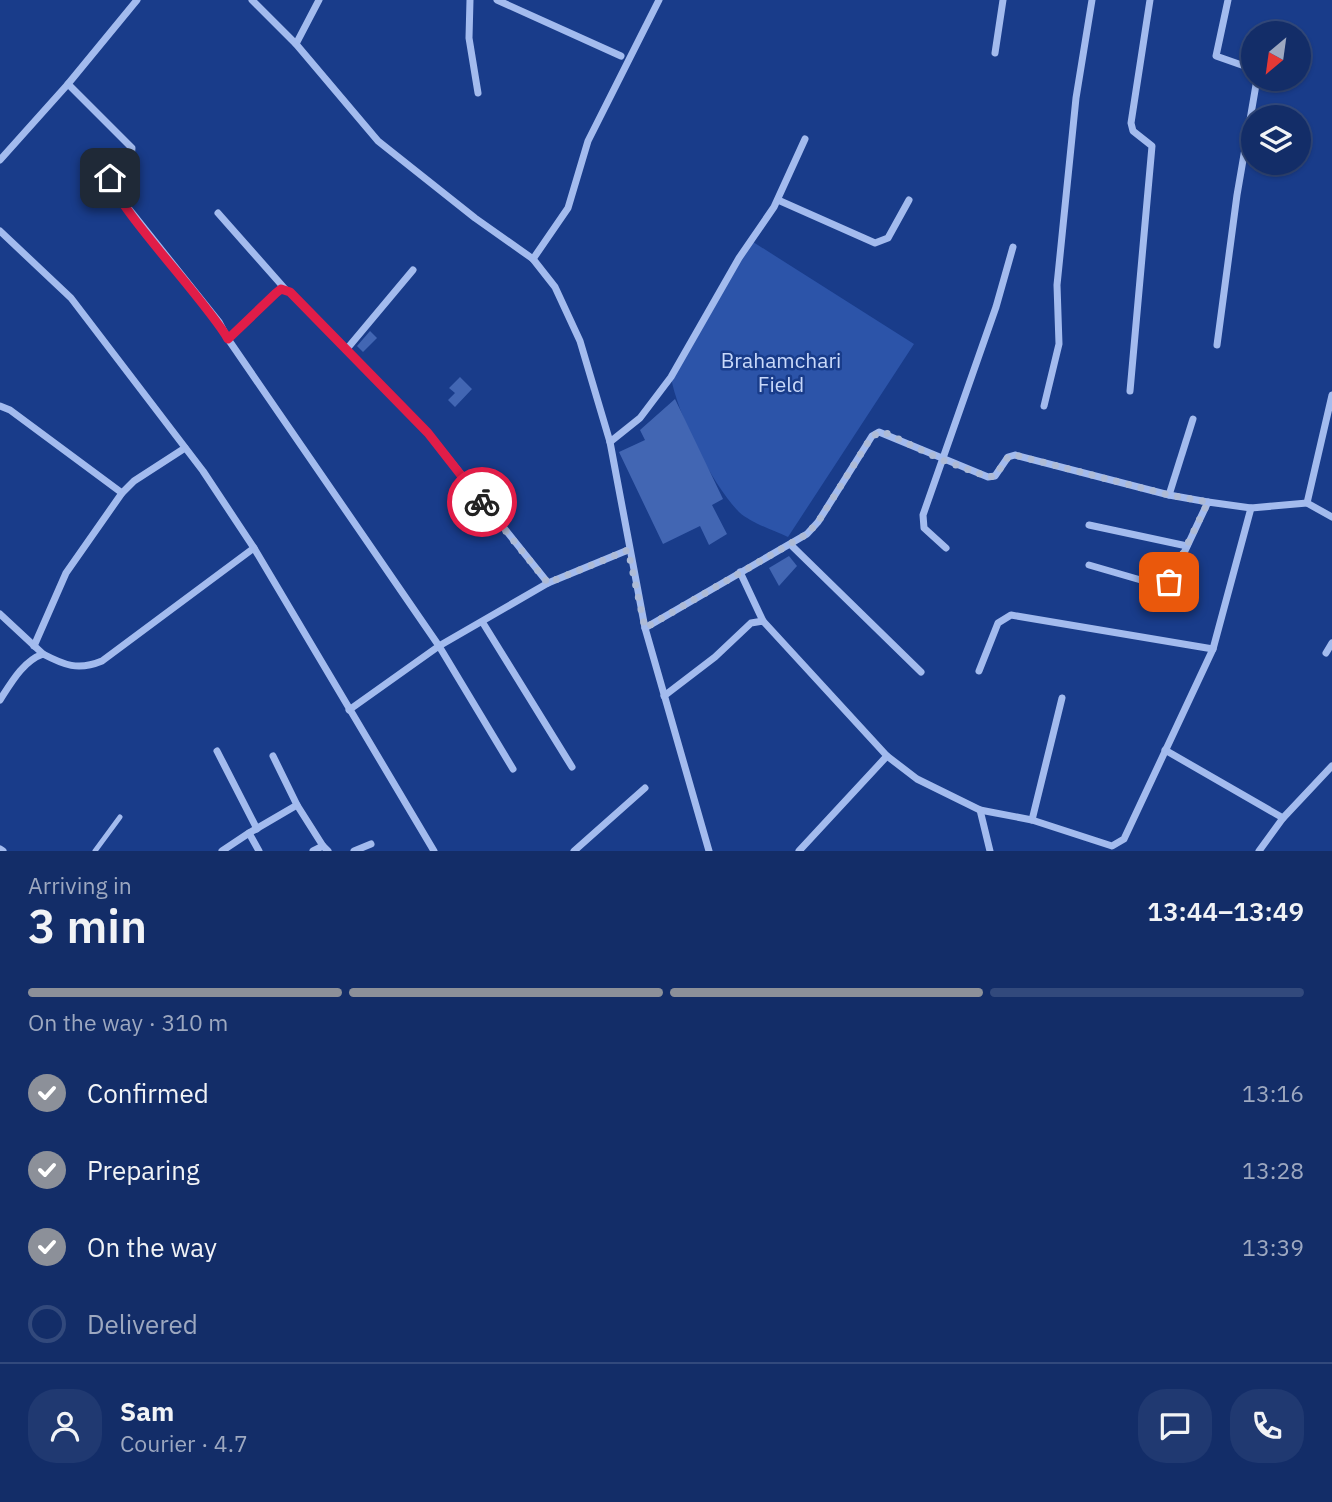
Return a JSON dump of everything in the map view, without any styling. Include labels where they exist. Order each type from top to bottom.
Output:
[{"type":"street","points":[[0,160],[68,84],[137,0]]},
{"type":"street","points":[[252,0],[296,44],[378,141],[533,259],[555,287],[575,330],[610,442],[628,550],[645,628],[709,851]]},
{"type":"street","points":[[296,44],[319,0]]},
{"type":"street","points":[[470,0],[468,38],[478,93]]},
{"type":"street","points":[[497,0],[621,56]]},
{"type":"street","points":[[533,259],[568,208],[588,141],[659,0]]},
{"type":"street","points":[[995,53],[1003,0]]},
{"type":"street","points":[[1044,406],[1059,344],[1057,285],[1076,98],[1092,0]]},
{"type":"street","points":[[1130,391],[1152,153],[1150,142],[1133,131],[1131,123],[1150,0]]},
{"type":"street","points":[[1228,0],[1216,56],[1241,65]]},
{"type":"street","points":[[68,84],[132,148],[129,161],[111,175],[113,188],[219,322],[228,339],[439,646],[513,769]]},
{"type":"street","points":[[1217,345],[1237,195],[1255,91]]},
{"type":"street","points":[[610,442],[640,418],[671,377],[739,258],[778,200],[805,139]]},
{"type":"street","points":[[778,200],[875,243],[888,239],[909,200]]},
{"type":"street","points":[[218,213],[286,289],[428,433],[548,583]]},
{"type":"street","points":[[0,231],[71,298],[185,448],[254,548],[434,851]]},
{"type":"street","points":[[946,548],[924,528],[922,522],[996,307],[1013,247]]},
{"type":"street","points":[[346,350],[413,270]]},
{"type":"street","points":[[228,339],[276,293],[286,289]]},
{"type":"street","points":[[1307,503],[1332,395]]},
{"type":"street","points":[[0,406],[10,410],[122,493]]},
{"type":"street","points":[[1169,495],[1193,419]]},
{"type":"street","points":[[645,628],[792,545],[818,522],[874,433],[891,435],[942,460],[992,477],[1008,457],[1015,455],[1169,495],[1251,508],[1307,503],[1332,517]]},
{"type":"street","points":[[34,646],[66,573],[122,493],[134,481],[185,448]]},
{"type":"street","points":[[1089,565],[1157,585],[1165,584],[1174,574],[1208,502]]},
{"type":"street","points":[[740,572],[763,621],[887,756],[917,779],[981,810],[1032,820],[1116,845],[1124,839],[1213,649],[1251,508]]},
{"type":"street","points":[[1089,525],[1187,546]]},
{"type":"street","points":[[792,545],[922,672]]},
{"type":"street","points":[[0,614],[43,654],[73,668],[88,667],[102,661],[254,548]]},
{"type":"street","points":[[349,710],[439,646],[483,623],[548,583],[628,550]]},
{"type":"street","points":[[979,671],[998,623],[1011,615],[1213,649]]},
{"type":"street","points":[[664,696],[715,657],[751,623],[763,621]]},
{"type":"street","points":[[483,623],[572,767]]},
{"type":"street","points":[[1326,653],[1332,643]]},
{"type":"street","points":[[0,700],[13,679],[31,660],[43,654]]},
{"type":"street","points":[[1032,820],[1062,698]]},
{"type":"street","points":[[1165,750],[1283,818]]},
{"type":"street","points":[[217,751],[253,831],[259,851]]},
{"type":"street","points":[[273,756],[297,805],[326,848],[313,851]]},
{"type":"street","points":[[799,851],[887,756]]},
{"type":"street","points":[[1259,851],[1283,818],[1332,766]]},
{"type":"street","points":[[574,851],[645,788]]},
{"type":"street","points":[[222,851],[297,805]]},
{"type":"street","points":[[981,810],[990,851]]},
{"type":"street","points":[[354,851],[371,844]]},
{"type":"lane","points":[[95,851],[120,817]]},
{"type":"green space","name":"Brahamchari Field","points":[[750,240],[914,344],[788,537],[750,520],[739,512],[718,485],[688,429],[671,377]]},
{"type":"building","points":[[370,331],[377,338],[363,352],[357,346]]},
{"type":"building","points":[[460,377],[472,389],[455,407],[448,400],[455,393],[449,388]]},
{"type":"building","points":[[675,399],[723,499],[712,505],[727,534],[709,545],[700,526],[663,544],[619,452],[645,440],[640,430]]},
{"type":"building","points":[[789,556],[797,566],[779,586],[769,568]]},
{"type":"way so far","points":[[482,502],[548,583],[628,550],[645,628],[807,534],[818,522],[874,433],[884,432],[942,460],[988,477],[995,476],[1008,457],[1015,455],[1169,495],[1208,502],[1169,582]]},
{"type":"route","points":[[110,178],[113,188],[127,208],[208,307],[228,339],[276,293],[286,289],[428,433],[482,502]]}]
